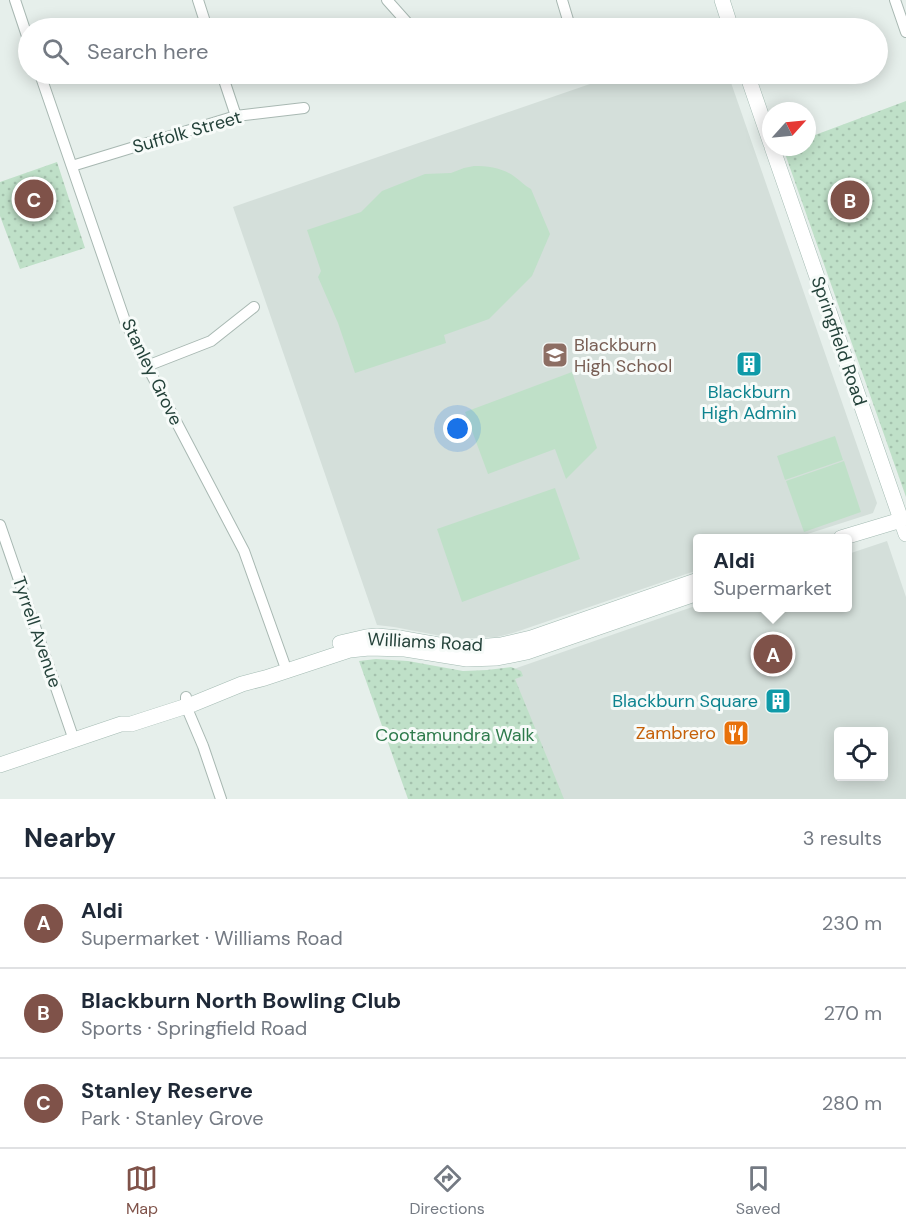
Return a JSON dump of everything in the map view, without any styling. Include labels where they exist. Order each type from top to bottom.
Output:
[{"type":"main road","points":[[722,0],[728,18]]},
{"type":"main road","name":"Springfield Road","points":[[751,84],[762,117]]},
{"type":"main road","name":"Springfield Road","points":[[776,156],[904,527]]},
{"type":"main road","points":[[852,536],[904,527]]},
{"type":"main road","name":"Williams Road","points":[[367,642],[454,658],[482,660],[497,658],[527,652],[592,629],[643,605],[693,588]]},
{"type":"main road","name":"Williams Road","points":[[0,765],[122,724],[129,717],[182,704],[212,689],[349,646],[399,638],[464,648],[501,645],[531,638],[602,613],[643,605]]},
{"type":"main road","points":[[592,629],[602,613]]},
{"type":"street","points":[[15,0],[21,18]]},
{"type":"street","points":[[198,0],[204,18]]},
{"type":"street","points":[[387,0],[403,18]]},
{"type":"street","points":[[562,0],[567,18]]},
{"type":"street","points":[[895,0],[906,32]]},
{"type":"street","name":"Stanley Grove","points":[[43,84],[125,321],[244,550],[285,667]]},
{"type":"street","points":[[225,84],[236,116]]},
{"type":"street","name":"Suffolk Street","points":[[72,166],[236,116],[304,108]]},
{"type":"street","points":[[147,366],[211,341],[254,307]]},
{"type":"street","name":"Tyrrell Avenue","points":[[0,525],[74,740]]},
{"type":"street","points":[[182,704],[203,746],[221,799]]},
{"type":"shaded area","name":"Blackburn High School","points":[[590,84],[731,84],[877,503],[873,513],[807,534],[693,534],[693,572],[497,637],[457,639],[377,625],[233,207]]},
{"type":"shaded area","name":"Blackburn Square","points":[[887,541],[906,597],[906,799],[561,799],[508,671],[693,607],[693,612],[852,612],[852,553]]},
{"type":"green space","points":[[906,101],[906,497],[786,156],[816,156],[816,135]]},
{"type":"green space","points":[[57,162],[85,248],[20,269],[0,216],[0,182]]},
{"type":"green space","points":[[474,166],[506,171],[531,189],[550,234],[532,276],[489,319],[444,335],[446,343],[355,373],[338,323],[318,277],[321,271],[307,230],[361,212],[382,191],[425,174],[451,173]]},
{"type":"green space","points":[[572,372],[597,448],[566,479],[555,449],[488,474],[465,412]]},
{"type":"green space","points":[[835,436],[843,460],[785,480],[777,456]]},
{"type":"green space","points":[[844,461],[861,512],[804,532],[786,481]]},
{"type":"green space","points":[[555,488],[580,559],[462,602],[437,529]]},
{"type":"green space","name":"Cootamundra Walk","points":[[376,659],[408,661],[463,671],[511,667],[521,671],[523,676],[515,679],[564,799],[408,799],[359,661]]},
{"type":"place","name":"Stanley Reserve","points":[[34,199]]},
{"type":"place","name":"Blackburn North Bowling Club","points":[[850,200]]},
{"type":"place","name":"Blackburn High School","points":[[555,355]]},
{"type":"place","name":"Blackburn High Admin","points":[[749,364]]},
{"type":"place","name":"Aldi","points":[[773,654]]},
{"type":"place","name":"Blackburn Square","points":[[778,701]]},
{"type":"place","name":"Zambrero","points":[[736,733]]}]
